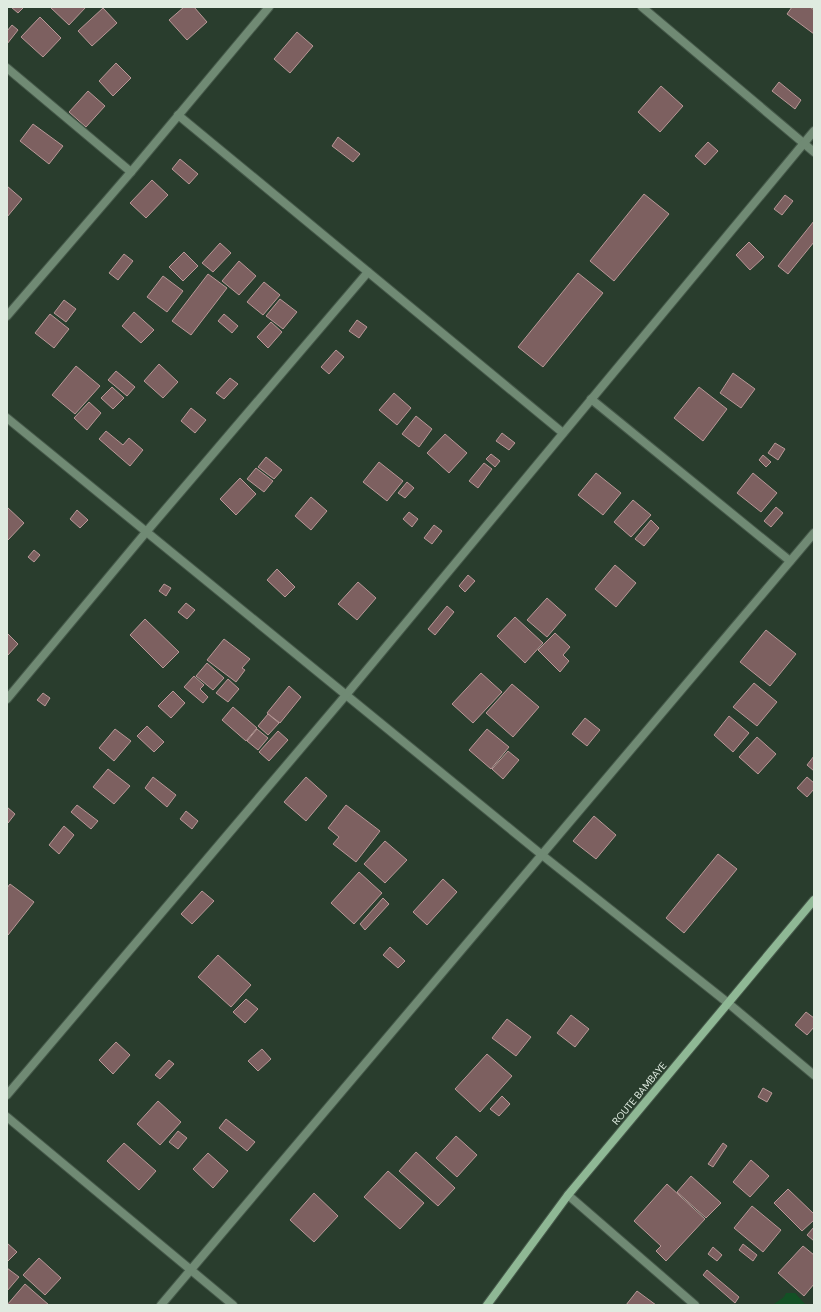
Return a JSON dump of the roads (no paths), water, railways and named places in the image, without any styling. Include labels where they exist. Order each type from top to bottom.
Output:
[{"type":"street","points":[[7,316],[131,172],[269,7]]},
{"type":"street","points":[[642,7],[814,152]]},
{"type":"street","points":[[7,68],[131,172]]},
{"type":"street","points":[[178,116],[563,433]]},
{"type":"street","points":[[7,1095],[346,695],[814,131]]},
{"type":"street","points":[[7,699],[147,531],[368,272]]},
{"type":"street","points":[[591,399],[790,561]]},
{"type":"street","points":[[7,418],[542,855],[728,1003],[814,1075]]},
{"type":"street","points":[[161,1305],[814,533]]},
{"type":"street","name":"ROUTE BAMBAYE","points":[[487,1305],[568,1194],[814,900]]},
{"type":"street","points":[[7,1117],[233,1305]]},
{"type":"street","points":[[568,1194],[695,1305]]}]
